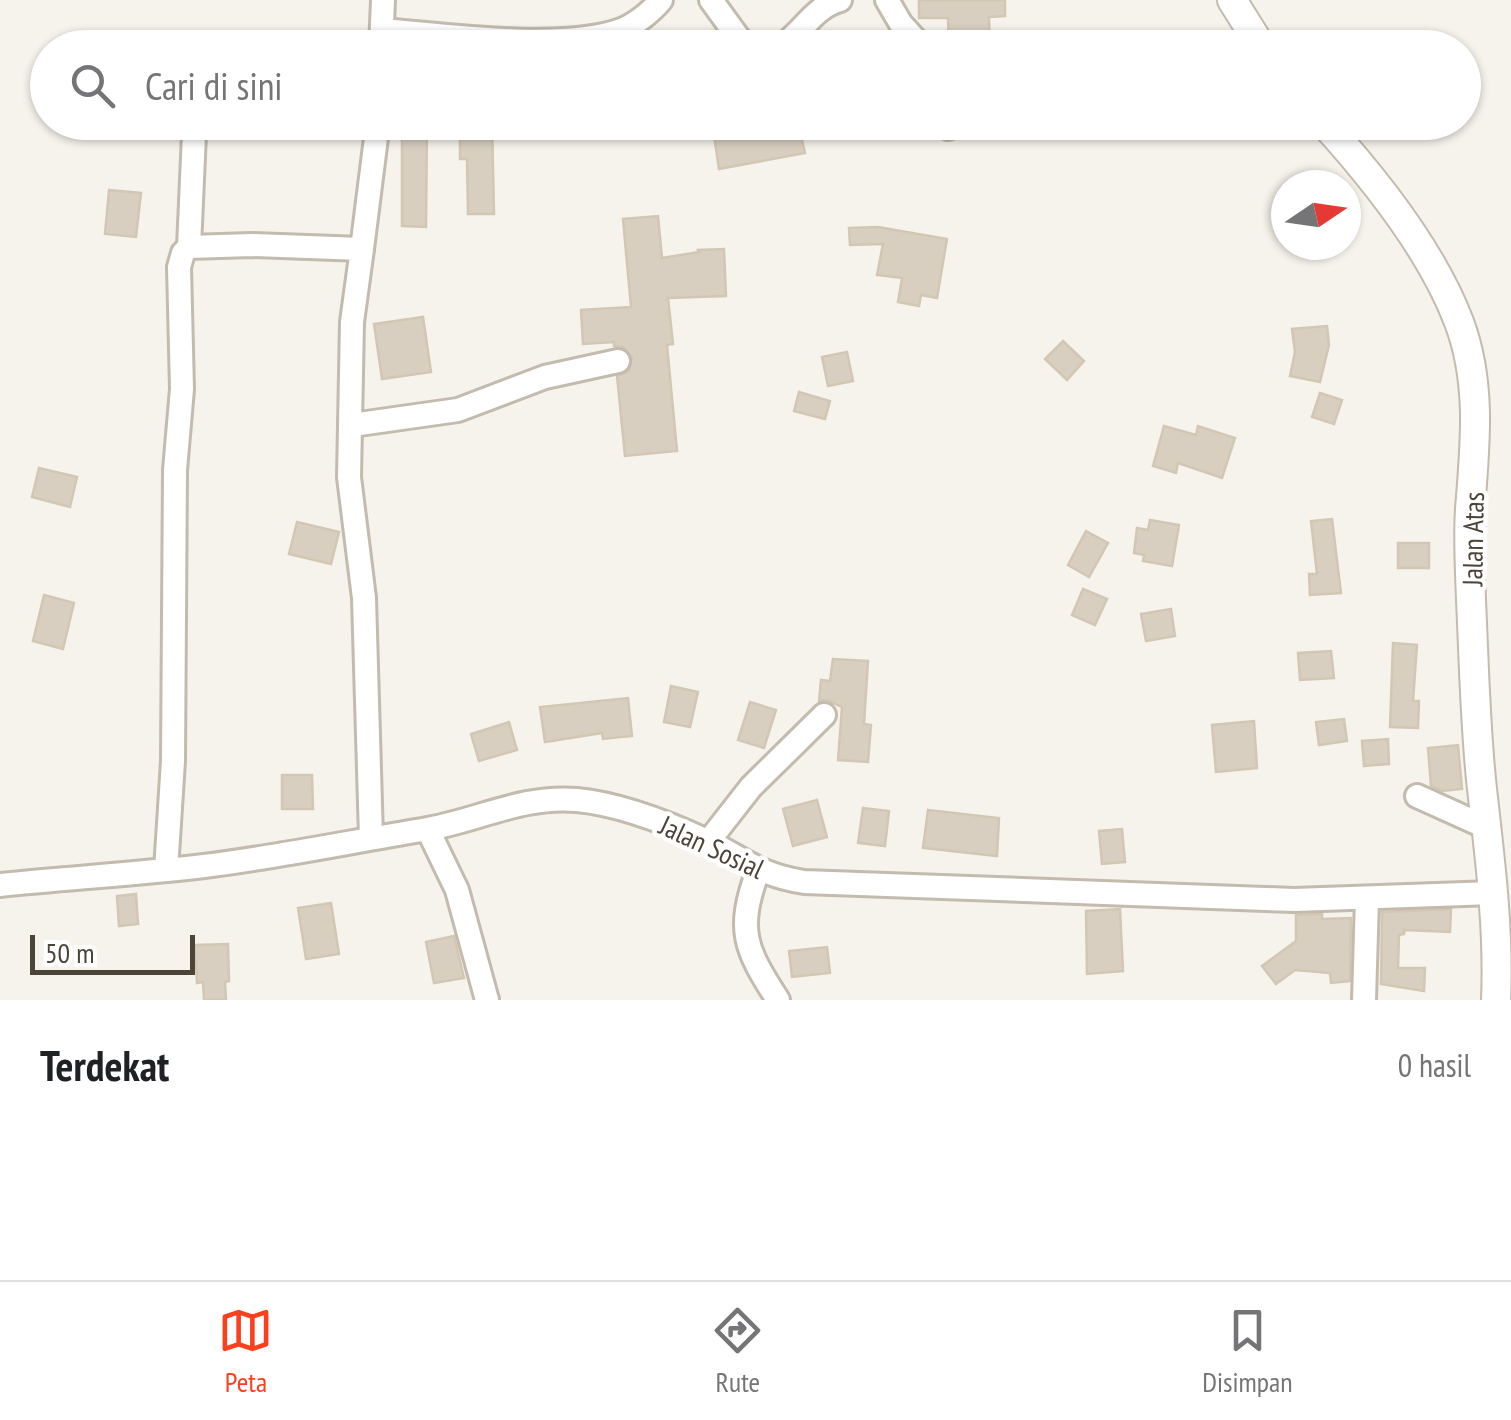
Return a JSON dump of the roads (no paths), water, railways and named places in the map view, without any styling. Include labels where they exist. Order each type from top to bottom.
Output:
[{"type":"street","points":[[381,30],[383,0]]},
{"type":"street","points":[[614,30],[626,28],[660,0]]},
{"type":"street","points":[[711,0],[732,30]]},
{"type":"street","points":[[800,30],[818,10],[840,0]]},
{"type":"street","points":[[887,0],[908,30]]},
{"type":"street","points":[[1232,0],[1251,30]]},
{"type":"street","points":[[166,870],[173,742],[175,490],[182,389],[179,267],[189,247],[194,140]]},
{"type":"street","points":[[371,838],[364,598],[349,477],[352,322],[376,140]]},
{"type":"street","name":"Jalan Atas","points":[[1338,140],[1382,193],[1430,266],[1468,350],[1475,412],[1470,511],[1475,678],[1498,954],[1496,1000]]},
{"type":"street","points":[[189,247],[362,249]]},
{"type":"street","points":[[352,425],[458,410],[545,377],[618,362]]},
{"type":"street","points":[[708,842],[750,786],[824,714]]},
{"type":"street","points":[[1417,796],[1488,828]]},
{"type":"street","name":"Jalan Sosial","points":[[0,885],[289,854],[428,830],[527,801],[558,798],[583,800],[657,820],[778,878],[839,885],[1294,900],[1493,894]]},
{"type":"street","points":[[428,830],[457,890],[487,1000]]},
{"type":"street","points":[[758,871],[746,912],[744,938],[752,961],[778,1000]]},
{"type":"street","points":[[1364,1000],[1368,899]]},
{"type":"street","points":[[475,1000],[480,976]]}]
